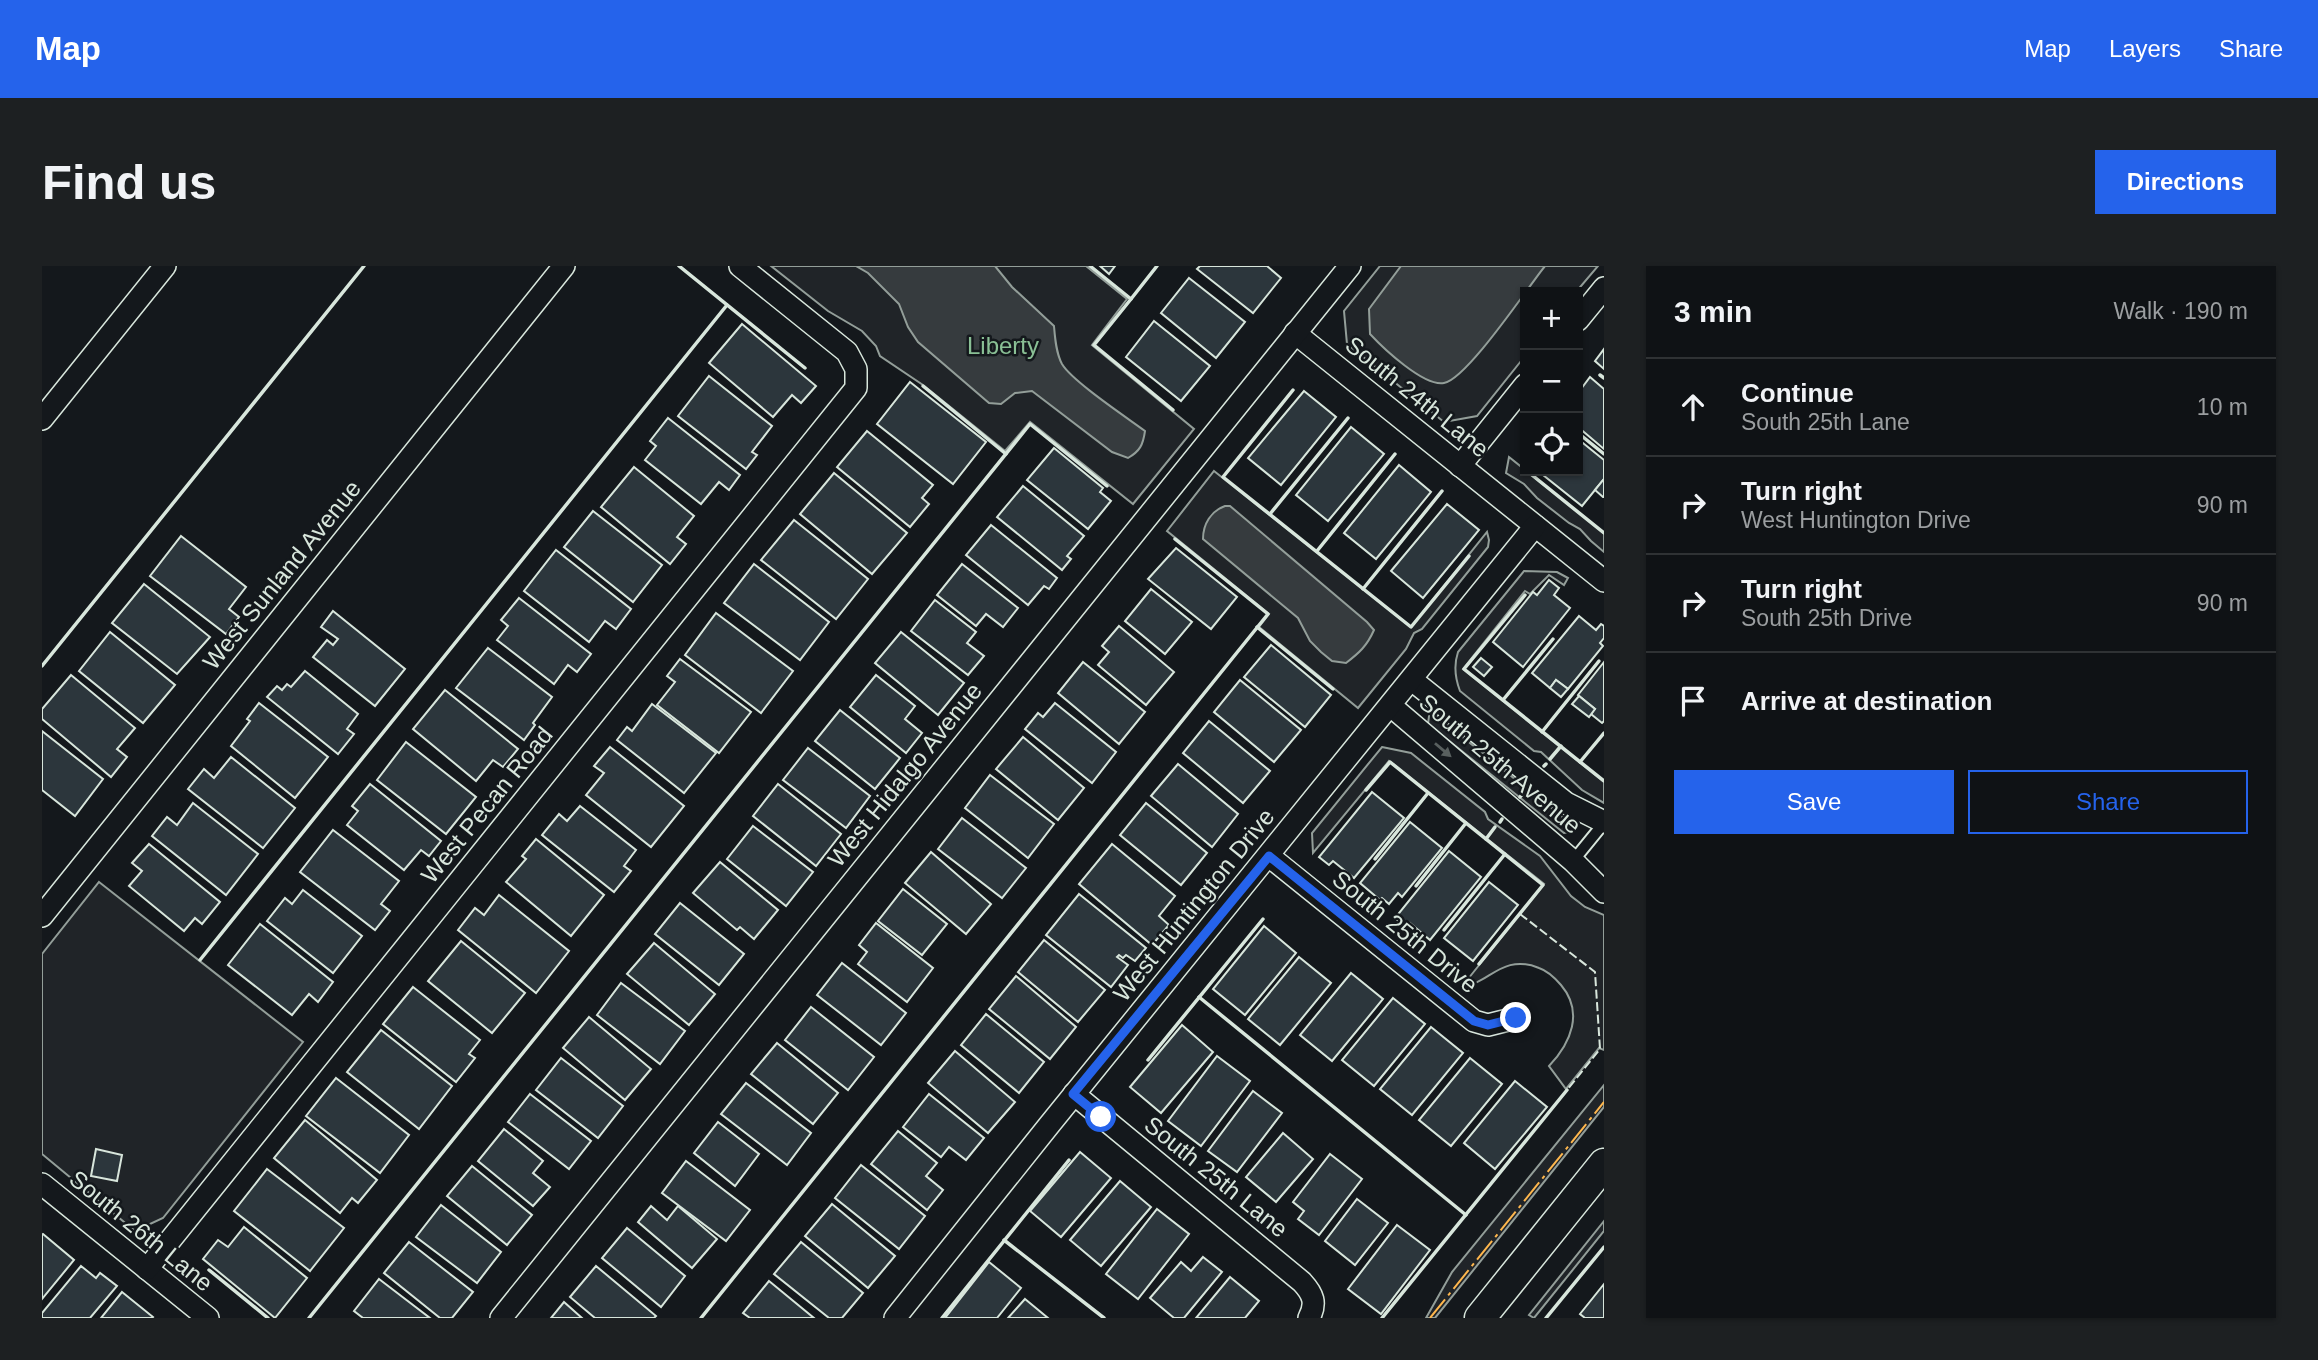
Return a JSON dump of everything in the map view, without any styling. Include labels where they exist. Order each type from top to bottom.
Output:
[{"type":"main road","points":[[1480,1318],[1604,1164]]},
{"type":"street","points":[[42,419],[165,266]]},
{"type":"street","name":"West Sunland Avenue","points":[[42,916],[564,266]]},
{"type":"street","name":"West Pecan Road","points":[[147,1269],[856,388],[856,369],[847,352],[740,266]]},
{"type":"street","name":"West Hidalgo Avenue","points":[[501,1318],[1350,266]]},
{"type":"street","points":[[1583,314],[1604,288]]},
{"type":"street","name":"South 24th Lane","points":[[1295,333],[1604,581]]},
{"type":"street","points":[[1460,466],[1520,392]]},
{"type":"street","name":"West Huntington Drive","points":[[895,1318],[1073,1094],[1535,526]]},
{"type":"street","name":"South 25th Avenue","points":[[1412,680],[1566,803],[1604,822]]},
{"type":"street","name":"South 25th Avenue","points":[[1391,706],[1573,861],[1604,892]]},
{"type":"street","name":"South 25th Drive","points":[[1269,856],[1474,1021],[1488,1025],[1516,1018]]},
{"type":"street","name":"South 25th Lane","points":[[1073,1094],[1302,1282],[1312,1298],[1312,1313]]},
{"type":"street","name":"South 26th Lane","points":[[42,1184],[208,1318]]},
{"type":"lane","points":[[1573,861],[1604,822]]},
{"type":"green space","name":"Liberty","points":[[771,266],[1086,266],[1127,299],[1092,345],[1194,429],[1133,504],[1030,422],[1005,451],[923,385],[880,356],[876,346],[862,331],[828,311]]},
{"type":"green space","points":[[1380,266],[1598,266],[1580,287],[1520,287],[1520,362],[1477,416],[1444,422],[1347,344],[1344,311]]},
{"type":"green space","points":[[1509,457],[1520,466],[1520,476],[1533,476],[1604,533],[1604,552],[1580,529],[1506,473]]},
{"type":"green space","points":[[1214,471],[1411,627],[1487,532],[1488,547],[1422,629],[1414,633],[1406,649],[1358,708],[1259,627],[1269,614],[1167,531]]},
{"type":"green space","points":[[1524,571],[1557,572],[1568,578],[1564,585],[1549,575],[1530,594],[1525,591],[1463,669],[1604,782],[1604,803],[1582,790],[1541,752],[1534,751],[1460,691],[1456,671],[1458,652]]},
{"type":"green space","points":[[1435,715],[1571,824],[1570,832],[1564,833],[1428,724],[1429,716]]},
{"type":"green space","points":[[1382,747],[1411,753],[1485,812],[1488,819],[1540,856],[1571,896],[1585,907],[1604,915],[1604,1050],[1599,1048],[1566,1089],[1549,1066],[1569,1037],[1572,1027],[1572,1006],[1561,985],[1548,973],[1526,964],[1504,967],[1480,981],[1464,984],[1544,884],[1389,761],[1313,853],[1312,833]]},
{"type":"green space","points":[[99,882],[303,1042],[163,1218],[135,1231],[42,1154],[42,954]]},
{"type":"green space","points":[[1604,1085],[1604,1107],[1435,1318],[1426,1318],[1452,1272]]},
{"type":"green space","points":[[1604,1221],[1604,1231],[1534,1318],[1529,1315]]},
{"type":"shaded area","points":[[856,266],[995,266],[1012,287],[1054,326],[1058,355],[1068,371],[1145,431],[1140,447],[1128,458],[1112,452],[1032,391],[1015,393],[1001,404],[989,403],[918,342],[908,327],[899,304],[868,273]]},
{"type":"shaded area","points":[[1401,266],[1545,266],[1529,287],[1520,287],[1520,300],[1482,350],[1454,378],[1444,383],[1436,383],[1415,373],[1370,334],[1369,309]]},
{"type":"shaded area","points":[[1225,506],[1230,506],[1374,630],[1355,656],[1346,663],[1332,661],[1310,641],[1298,618],[1203,539],[1204,528],[1209,519]]},
{"type":"building","points":[[1100,266],[1115,266],[1109,274]]},
{"type":"building","points":[[1200,266],[1267,266],[1281,278],[1253,313],[1197,269]]},
{"type":"building","points":[[1189,278],[1245,322],[1216,358],[1161,313]]},
{"type":"building","points":[[1154,321],[1210,366],[1181,401],[1126,357]]},
{"type":"building","points":[[742,324],[816,386],[801,403],[792,395],[773,417],[709,363]]},
{"type":"building","points":[[1604,349],[1604,369],[1595,361]]},
{"type":"building","points":[[709,376],[772,426],[752,452],[757,455],[746,469],[678,416]]},
{"type":"building","points":[[1590,377],[1604,389],[1604,449],[1583,431],[1583,386]]},
{"type":"building","points":[[910,382],[986,442],[953,484],[877,424]]},
{"type":"building","points":[[1304,391],[1336,417],[1281,485],[1248,458]]},
{"type":"building","points":[[668,418],[740,475],[729,490],[719,482],[701,504],[645,460],[656,446],[650,441]]},
{"type":"building","points":[[1351,427],[1384,454],[1328,521],[1296,495]]},
{"type":"building","points":[[867,431],[933,485],[922,498],[929,504],[910,527],[837,467]]},
{"type":"building","points":[[1583,443],[1604,460],[1604,479],[1582,506],[1544,476],[1583,476]]},
{"type":"building","points":[[1054,448],[1103,488],[1100,492],[1111,501],[1088,529],[1027,480]]},
{"type":"building","points":[[1399,465],[1431,492],[1376,559],[1344,533]]},
{"type":"building","points":[[634,467],[694,516],[677,537],[686,544],[670,564],[601,507]]},
{"type":"building","points":[[834,473],[907,533],[872,574],[800,514]]},
{"type":"building","points":[[1604,479],[1604,497],[1603,497],[1595,490]]},
{"type":"building","points":[[1023,486],[1084,536],[1067,556],[1071,559],[1062,570],[997,517]]},
{"type":"building","points":[[1447,504],[1479,530],[1423,598],[1391,571]]},
{"type":"building","points":[[593,511],[662,565],[633,602],[564,547]]},
{"type":"building","points":[[794,520],[868,579],[836,619],[761,560]]},
{"type":"building","points":[[991,525],[1057,578],[1049,589],[1044,586],[1028,605],[966,555]]},
{"type":"building","points":[[181,536],[246,587],[229,609],[239,617],[226,634],[150,576]]},
{"type":"building","points":[[1176,548],[1237,597],[1211,629],[1148,579]]},
{"type":"building","points":[[556,550],[631,609],[616,629],[605,621],[589,642],[524,591]]},
{"type":"building","points":[[754,564],[829,622],[800,660],[724,603]]},
{"type":"building","points":[[962,564],[1018,608],[1003,627],[986,614],[976,626],[937,595]]},
{"type":"building","points":[[1549,580],[1559,588],[1554,595],[1570,608],[1523,667],[1493,642],[1533,592],[1537,595]]},
{"type":"building","points":[[144,584],[210,637],[177,674],[112,623]]},
{"type":"building","points":[[1151,589],[1192,622],[1165,654],[1125,621]]},
{"type":"building","points":[[519,598],[591,654],[577,672],[568,665],[554,684],[497,640],[508,626],[501,620]]},
{"type":"building","points":[[935,600],[976,632],[967,643],[984,656],[968,675],[911,631]]},
{"type":"building","points":[[333,611],[405,669],[375,706],[313,657],[327,640],[333,645],[338,639],[321,627]]},
{"type":"building","points":[[716,613],[793,671],[761,713],[685,655]]},
{"type":"building","points":[[1579,616],[1596,630],[1601,624],[1604,626],[1604,638],[1600,643],[1603,646],[1568,689],[1556,680],[1550,688],[1532,673]]},
{"type":"building","points":[[1119,626],[1174,672],[1146,705],[1098,665],[1109,652],[1102,646]]},
{"type":"building","points":[[110,632],[175,685],[143,723],[79,671]]},
{"type":"building","points":[[901,632],[964,683],[938,715],[875,663]]},
{"type":"building","points":[[1271,645],[1331,695],[1305,727],[1244,677]]},
{"type":"building","points":[[488,648],[552,697],[524,740],[456,688]]},
{"type":"building","points":[[1481,658],[1492,667],[1484,676],[1473,667]]},
{"type":"building","points":[[680,659],[751,712],[719,753],[657,705],[675,682],[667,676]]},
{"type":"building","points":[[1083,662],[1145,712],[1119,744],[1058,693]]},
{"type":"building","points":[[1604,662],[1602,723],[1591,714],[1595,709],[1578,695]]},
{"type":"building","points":[[305,671],[358,714],[347,729],[354,734],[338,754],[267,697],[277,686],[282,690],[287,684],[291,687]]},
{"type":"building","points":[[71,675],[135,728],[117,749],[127,757],[111,777],[42,719],[42,709]]},
{"type":"building","points":[[876,675],[915,706],[905,719],[922,733],[906,753],[850,707]]},
{"type":"building","points":[[1240,680],[1301,730],[1274,762],[1214,712]]},
{"type":"building","points":[[1556,680],[1568,689],[1561,697],[1550,688]]},
{"type":"building","points":[[445,690],[518,749],[503,767],[493,760],[476,781],[413,729]]},
{"type":"building","points":[[1579,696],[1595,709],[1589,717],[1572,704]]},
{"type":"building","points":[[259,703],[328,757],[295,798],[231,746],[250,721],[247,719]]},
{"type":"building","points":[[1055,703],[1116,752],[1092,783],[1025,729],[1038,713],[1043,717]]},
{"type":"building","points":[[652,704],[716,753],[684,793],[617,740],[627,727],[632,731]]},
{"type":"building","points":[[840,710],[900,758],[875,789],[815,741]]},
{"type":"building","points":[[1209,721],[1270,771],[1243,803],[1183,753]]},
{"type":"building","points":[[42,731],[103,779],[75,816],[42,790]]},
{"type":"building","points":[[1023,737],[1084,788],[1058,820],[996,769]]},
{"type":"building","points":[[406,742],[476,797],[446,834],[377,780]]},
{"type":"building","points":[[610,747],[684,806],[651,847],[586,795],[604,773],[594,766]]},
{"type":"building","points":[[808,748],[870,796],[846,828],[783,780]]},
{"type":"building","points":[[231,757],[295,808],[263,848],[188,789],[204,769],[214,778]]},
{"type":"building","points":[[1178,764],[1238,814],[1212,847],[1151,796]]},
{"type":"building","points":[[990,775],[1054,824],[1028,858],[965,808]]},
{"type":"building","points":[[370,784],[441,841],[429,856],[421,850],[404,870],[347,825],[358,811],[352,806]]},
{"type":"building","points":[[778,784],[841,834],[816,866],[753,816]]},
{"type":"building","points":[[1372,792],[1404,818],[1354,878],[1333,861],[1329,865],[1319,857]]},
{"type":"building","points":[[193,803],[258,854],[226,895],[152,836],[167,817],[177,825]]},
{"type":"building","points":[[1146,803],[1207,853],[1181,885],[1120,835]]},
{"type":"building","points":[[580,806],[636,850],[624,866],[631,871],[614,892],[542,835],[559,814],[567,821]]},
{"type":"building","points":[[962,818],[1026,868],[1002,898],[938,849]]},
{"type":"building","points":[[1410,822],[1442,848],[1402,897],[1398,893],[1389,904],[1360,883]]},
{"type":"building","points":[[753,826],[813,872],[786,906],[727,859]]},
{"type":"building","points":[[333,830],[399,881],[381,904],[390,911],[375,930],[300,872]]},
{"type":"building","points":[[536,839],[604,895],[571,936],[506,882],[526,859],[522,856]]},
{"type":"building","points":[[149,844],[220,902],[202,924],[195,918],[184,931],[129,886],[142,871],[132,863]]},
{"type":"building","points":[[1112,844],[1175,896],[1159,916],[1169,925],[1152,945],[1079,884]]},
{"type":"building","points":[[1449,851],[1481,877],[1430,940],[1410,923],[1407,928],[1395,918]]},
{"type":"building","points":[[931,852],[991,904],[966,934],[905,883]]},
{"type":"building","points":[[720,862],[778,910],[754,939],[740,927],[737,930],[693,893]]},
{"type":"building","points":[[1489,882],[1518,905],[1473,961],[1444,938]]},
{"type":"building","points":[[903,889],[947,924],[922,955],[878,921]]},
{"type":"building","points":[[303,890],[362,936],[333,973],[267,921],[285,898],[292,904]]},
{"type":"building","points":[[1079,894],[1146,948],[1135,961],[1126,955],[1123,958],[1119,955],[1117,957],[1128,965],[1111,987],[1046,935]]},
{"type":"building","points":[[499,895],[569,951],[536,993],[458,930],[475,908],[484,915]]},
{"type":"building","points":[[680,903],[744,954],[719,985],[655,934]]},
{"type":"building","points":[[876,923],[933,968],[907,1002],[858,964],[867,952],[859,945]]},
{"type":"building","points":[[260,924],[333,982],[318,1002],[309,994],[292,1015],[228,965]]},
{"type":"building","points":[[1264,926],[1296,953],[1245,1015],[1213,989]]},
{"type":"building","points":[[1044,940],[1105,990],[1078,1022],[1018,972]]},
{"type":"building","points":[[461,941],[525,993],[492,1033],[428,981]]},
{"type":"building","points":[[654,943],[715,994],[689,1025],[627,974]]},
{"type":"building","points":[[1299,957],[1331,983],[1280,1045],[1248,1019]]},
{"type":"building","points":[[842,963],[906,1013],[881,1045],[817,995]]},
{"type":"building","points":[[1351,973],[1383,999],[1332,1061],[1300,1035]]},
{"type":"building","points":[[1016,976],[1076,1027],[1050,1059],[989,1009]]},
{"type":"building","points":[[621,983],[685,1031],[660,1064],[597,1015]]},
{"type":"building","points":[[413,987],[480,1040],[469,1054],[475,1058],[456,1082],[383,1024]]},
{"type":"building","points":[[1393,998],[1425,1024],[1374,1086],[1342,1060]]},
{"type":"building","points":[[811,1007],[874,1057],[848,1090],[785,1040]]},
{"type":"building","points":[[986,1014],[1044,1062],[1019,1093],[961,1045]]},
{"type":"building","points":[[589,1017],[651,1069],[625,1100],[563,1048]]},
{"type":"building","points":[[1182,1025],[1213,1052],[1161,1113],[1130,1087]]},
{"type":"building","points":[[1431,1027],[1463,1053],[1412,1115],[1380,1089]]},
{"type":"building","points":[[381,1030],[452,1086],[419,1129],[347,1072]]},
{"type":"building","points":[[777,1043],[838,1093],[813,1124],[751,1074]]},
{"type":"building","points":[[955,1051],[1015,1102],[988,1133],[928,1083]]},
{"type":"building","points":[[1217,1056],[1250,1081],[1201,1146],[1168,1121]]},
{"type":"building","points":[[561,1058],[623,1106],[598,1138],[536,1090]]},
{"type":"building","points":[[1470,1058],[1502,1084],[1451,1146],[1419,1120]]},
{"type":"building","points":[[336,1078],[409,1135],[380,1173],[306,1116]]},
{"type":"building","points":[[1515,1081],[1547,1107],[1495,1169],[1464,1143]]},
{"type":"building","points":[[746,1083],[811,1133],[787,1165],[721,1114]]},
{"type":"building","points":[[1253,1091],[1282,1113],[1237,1172],[1208,1151]]},
{"type":"building","points":[[530,1094],[591,1141],[569,1169],[508,1122]]},
{"type":"building","points":[[929,1094],[984,1138],[966,1160],[949,1147],[941,1157],[903,1127]]},
{"type":"building","points":[[305,1120],[377,1180],[358,1203],[352,1198],[340,1213],[274,1158]]},
{"type":"building","points":[[718,1122],[759,1154],[735,1186],[694,1153]]},
{"type":"building","points":[[504,1129],[543,1161],[533,1173],[550,1187],[533,1206],[478,1161]]},
{"type":"building","points":[[898,1131],[937,1163],[926,1176],[943,1190],[927,1210],[871,1164]]},
{"type":"building","points":[[1283,1133],[1313,1159],[1276,1202],[1246,1177]]},
{"type":"building","points":[[96,1149],[122,1155],[117,1181],[91,1176]]},
{"type":"building","points":[[1080,1152],[1111,1178],[1061,1237],[1030,1211]]},
{"type":"building","points":[[1330,1154],[1362,1179],[1319,1235],[1298,1219],[1304,1211],[1293,1202]]},
{"type":"building","points":[[686,1161],[750,1210],[726,1241],[662,1193]]},
{"type":"building","points":[[861,1165],[925,1216],[899,1249],[835,1198]]},
{"type":"building","points":[[472,1166],[532,1215],[507,1245],[447,1196]]},
{"type":"building","points":[[267,1169],[344,1228],[310,1271],[234,1211]]},
{"type":"building","points":[[1120,1181],[1151,1207],[1101,1266],[1070,1240]]},
{"type":"building","points":[[1357,1199],[1388,1223],[1355,1265],[1325,1241]]},
{"type":"building","points":[[832,1204],[895,1256],[868,1288],[805,1236]]},
{"type":"building","points":[[441,1205],[501,1252],[477,1283],[416,1237]]},
{"type":"building","points":[[651,1206],[667,1220],[678,1206],[717,1239],[692,1268],[638,1222]]},
{"type":"building","points":[[1157,1209],[1189,1234],[1138,1299],[1106,1274]]},
{"type":"building","points":[[1397,1225],[1430,1250],[1381,1314],[1348,1289]]},
{"type":"building","points":[[244,1227],[307,1278],[275,1318],[203,1259],[218,1240],[228,1247]]},
{"type":"building","points":[[627,1228],[685,1276],[661,1307],[602,1258]]},
{"type":"building","points":[[42,1235],[74,1260],[42,1299]]},
{"type":"building","points":[[409,1242],[473,1292],[452,1318],[440,1318],[384,1273]]},
{"type":"building","points":[[801,1242],[863,1293],[842,1318],[829,1318],[774,1274]]},
{"type":"building","points":[[1203,1257],[1222,1272],[1184,1318],[1174,1318],[1150,1298],[1181,1262],[1191,1271]]},
{"type":"building","points":[[989,1262],[1021,1288],[997,1318],[945,1318]]},
{"type":"building","points":[[81,1266],[96,1278],[100,1273],[117,1286],[90,1318],[42,1318],[42,1313]]},
{"type":"building","points":[[596,1266],[656,1316],[595,1318],[570,1297]]},
{"type":"building","points":[[1230,1277],[1259,1301],[1245,1318],[1196,1318]]},
{"type":"building","points":[[379,1279],[430,1318],[363,1318],[354,1311]]},
{"type":"building","points":[[769,1281],[814,1318],[750,1318],[743,1313]]},
{"type":"building","points":[[1604,1284],[1604,1318],[1585,1318],[1580,1314]]},
{"type":"building","points":[[122,1292],[153,1317],[101,1318]]},
{"type":"building","points":[[1025,1299],[1048,1318],[1008,1318]]},
{"type":"building","points":[[564,1302],[582,1318],[551,1318]]},
{"type":"fence","points":[[1520,914],[1595,972],[1600,1049],[1567,1090]]},
{"type":"wall","points":[[42,666],[364,266]]},
{"type":"wall","points":[[679,266],[805,368]]},
{"type":"wall","points":[[1090,266],[1131,299],[1094,345],[1173,410]]},
{"type":"wall","points":[[1131,299],[1157,266]]},
{"type":"wall","points":[[200,960],[727,305]]},
{"type":"wall","points":[[1600,375],[1604,378]]},
{"type":"wall","points":[[923,386],[1006,454]]},
{"type":"wall","points":[[1293,390],[1223,477],[1411,627],[1469,556]]},
{"type":"wall","points":[[1270,514],[1348,418]]},
{"type":"wall","points":[[309,1318],[1030,424],[1107,486]]},
{"type":"wall","points":[[1583,437],[1604,454]]},
{"type":"wall","points":[[1317,551],[1395,454]]},
{"type":"wall","points":[[1533,476],[1604,533]]},
{"type":"wall","points":[[1363,589],[1442,491]]},
{"type":"wall","points":[[701,1318],[1268,614],[1175,539]]},
{"type":"wall","points":[[1525,595],[1464,669],[1604,781]]},
{"type":"wall","points":[[1257,627],[1333,689]]},
{"type":"wall","points":[[1503,700],[1553,639]]},
{"type":"wall","points":[[1542,732],[1599,661]]},
{"type":"wall","points":[[1580,762],[1604,733]]},
{"type":"wall","points":[[1550,759],[1561,746]]},
{"type":"wall","points":[[1366,790],[1390,762],[1543,885],[1479,964]]},
{"type":"wall","points":[[1520,797],[1527,788]]},
{"type":"wall","points":[[1375,859],[1428,793]]},
{"type":"wall","points":[[1416,886],[1466,823]]},
{"type":"wall","points":[[1486,839],[1495,827]]},
{"type":"wall","points":[[1444,930],[1505,854]]},
{"type":"wall","points":[[1148,1060],[1263,919]]},
{"type":"wall","points":[[1199,997],[1466,1215]]},
{"type":"wall","points":[[1382,1318],[1567,1090]]},
{"type":"wall","points":[[942,1318],[1069,1160]]},
{"type":"wall","points":[[1004,1240],[1104,1318]]},
{"type":"wall","points":[[1546,1318],[1604,1247]]},
{"type":"wall","points":[[209,1270],[268,1318]]},
{"type":"power","points":[[1430,1318],[1604,1102]]},
{"type":"route","points":[[1101,1117],[1073,1094],[1269,856],[1474,1021],[1495,1025],[1516,1018]]}]
